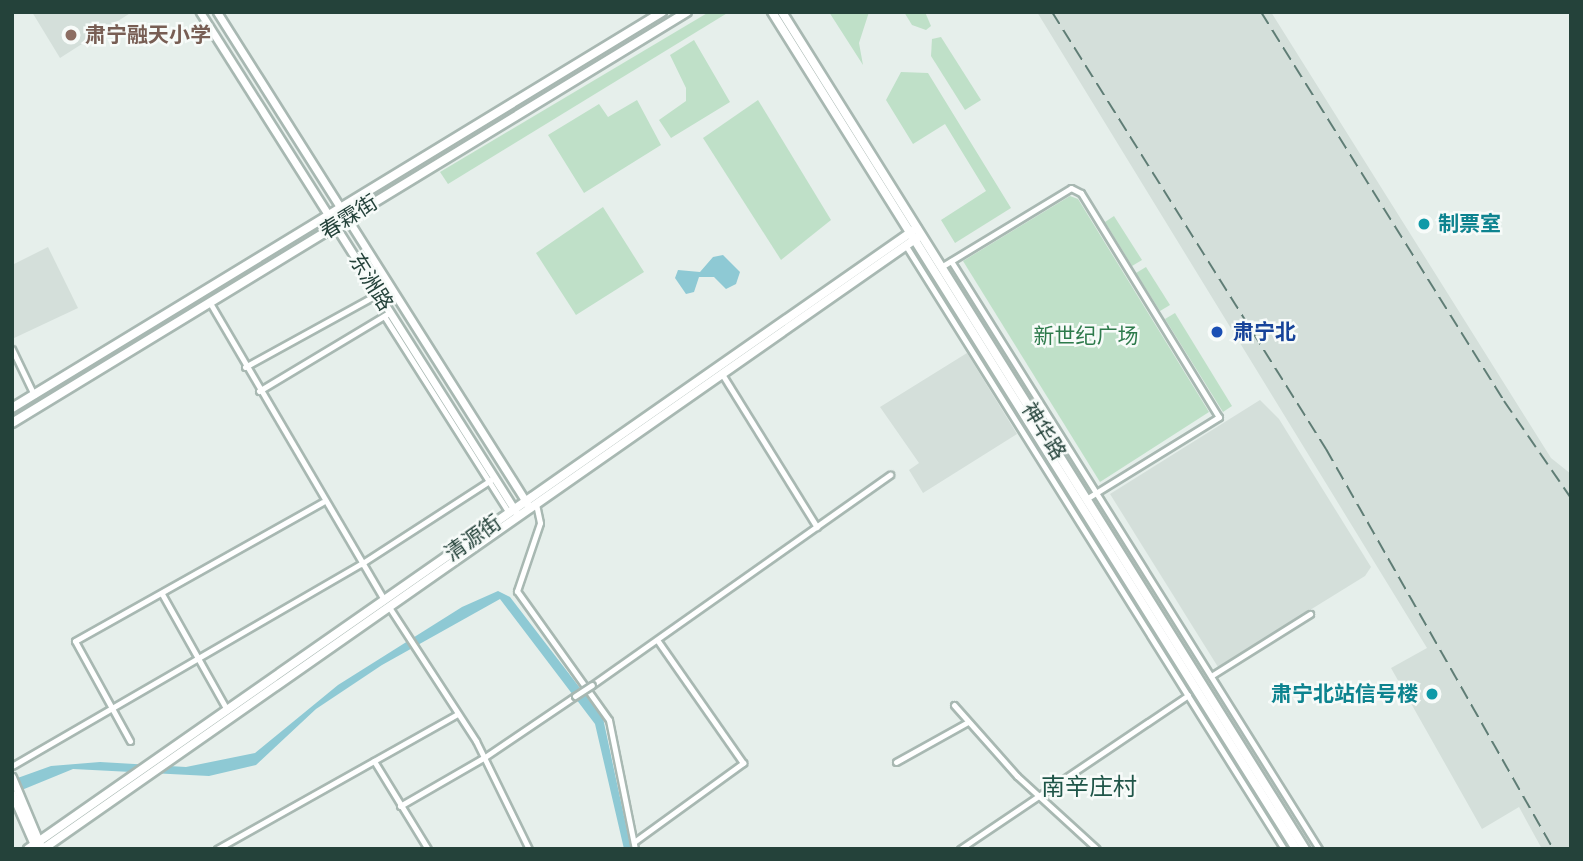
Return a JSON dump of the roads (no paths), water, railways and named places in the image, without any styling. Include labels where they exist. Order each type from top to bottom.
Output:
[{"type":"main road","name":"春霖街","points":[[12,408],[662,12]]},
{"type":"main road","name":"春霖街","points":[[12,423],[687,12]]},
{"type":"main road","name":"神华路","points":[[772,12],[916,234],[941,267],[1305,849]]},
{"type":"main road","name":"神华路","points":[[782,12],[1296,849]]},
{"type":"main road","name":"清源街","points":[[38,847],[514,513],[530,505],[906,246],[916,234]]},
{"type":"main road","name":"清源街","points":[[530,505],[916,234]]},
{"type":"main road","name":"清源街","points":[[38,847],[227,710],[386,604]]},
{"type":"street","name":"东洲路","points":[[200,12],[514,513]]},
{"type":"street","name":"东洲路","points":[[217,12],[530,505]]},
{"type":"street","points":[[941,267],[1071,188],[1081,193],[1219,417],[1086,499]]},
{"type":"street","points":[[906,246],[1283,849]]},
{"type":"street","points":[[951,261],[1319,849]]},
{"type":"street","points":[[245,368],[378,294]]},
{"type":"street","points":[[210,303],[323,502],[413,648],[485,757],[529,849]]},
{"type":"street","points":[[259,391],[387,314]]},
{"type":"street","points":[[12,349],[34,395]]},
{"type":"street","points":[[722,374],[817,527]]},
{"type":"street","points":[[400,806],[485,757],[658,641],[890,475]]},
{"type":"street","points":[[12,766],[361,564],[491,480]]},
{"type":"street","points":[[130,741],[75,641],[323,502]]},
{"type":"street","points":[[530,505],[540,523],[517,591],[609,720],[634,845],[743,763],[658,641]]},
{"type":"street","points":[[162,594],[227,710]]},
{"type":"street","points":[[1211,676],[1310,614]]},
{"type":"street","points":[[960,849],[1196,690]]},
{"type":"street","points":[[954,705],[1038,796],[1097,849]]},
{"type":"street","points":[[217,849],[225,847],[458,714]]},
{"type":"street","points":[[896,762],[968,722]]},
{"type":"street","points":[[374,761],[428,849]]},
{"type":"street","points":[[12,777],[16,797],[38,847]]},
{"type":"water","points":[[723,255],[740,272],[736,284],[726,289],[714,277],[699,277],[694,292],[686,294],[675,278],[678,270],[700,272],[713,257]]},
{"type":"water","points":[[498,591],[510,597],[603,718],[631,849],[624,849],[595,724],[500,599],[382,665],[316,709],[256,765],[209,776],[73,769],[12,794],[12,780],[51,766],[100,762],[186,767],[255,753],[338,685],[462,607]]},
{"type":"railway","points":[[1052,12],[1326,449],[1553,849]]},
{"type":"railway","points":[[1261,12],[1504,401],[1571,498]]},
{"type":"place","name":"肃宁融天小学","points":[[71,35]]},
{"type":"place","name":"制票室","points":[[1424,224]]},
{"type":"place","name":"肃宁北","points":[[1217,332]]},
{"type":"place","name":"肃宁北站信号楼","points":[[1432,694]]},
{"type":"district","name":"南辛庄村","points":[[1089,788]]},
{"type":"park label","name":"新世纪广场","points":[[1086,336]]}]
